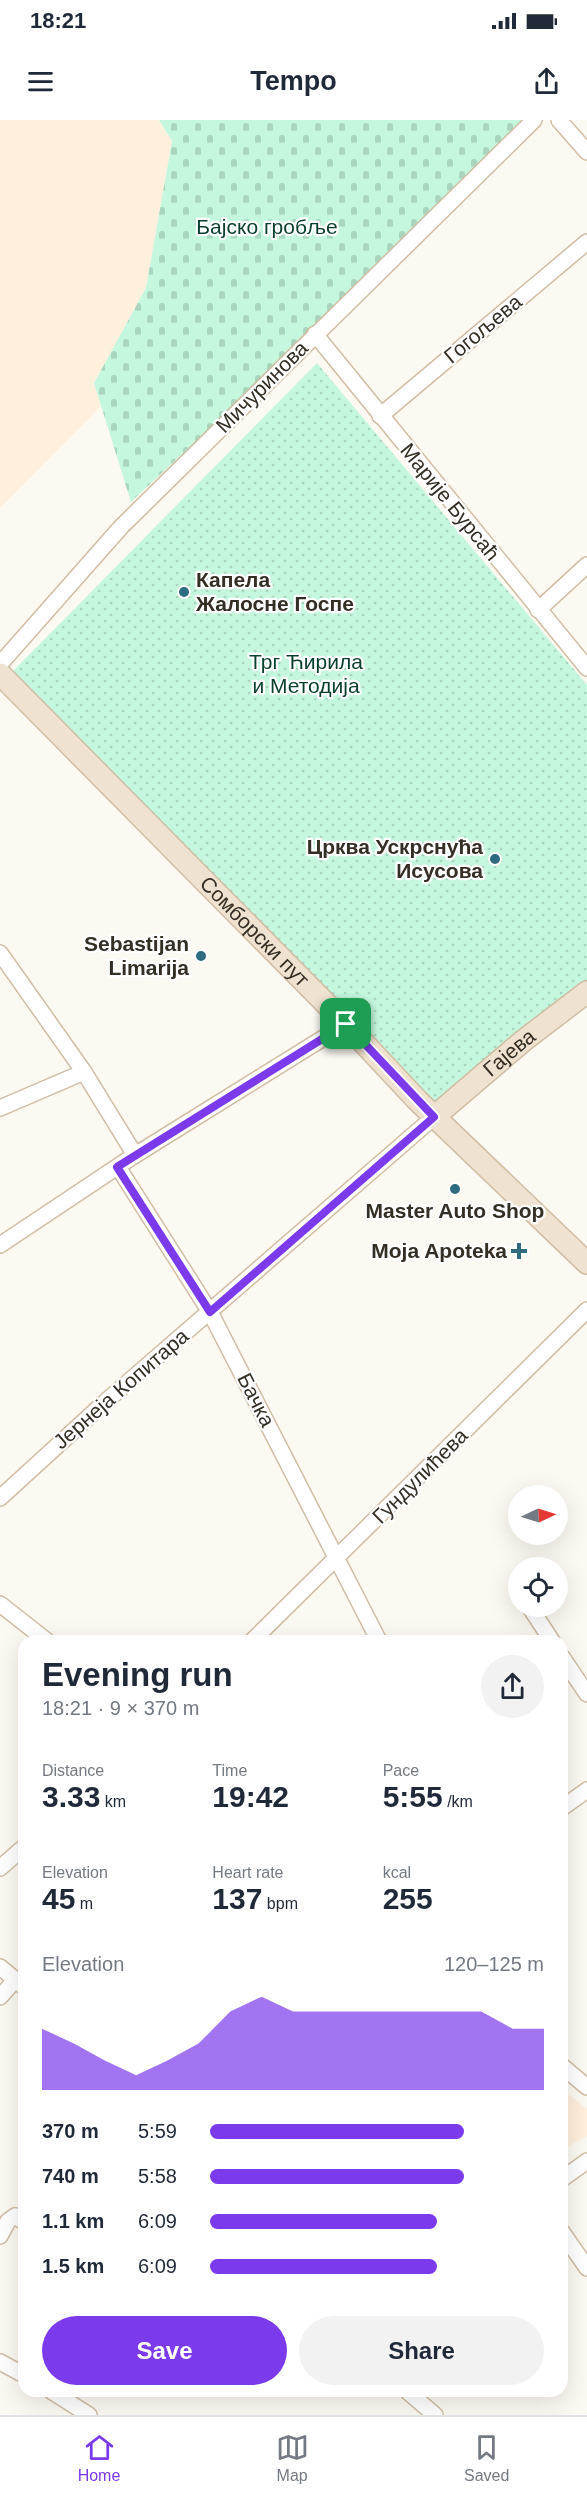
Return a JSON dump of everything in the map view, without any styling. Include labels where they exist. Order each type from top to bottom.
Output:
[{"type":"main road","name":"Сомборски пут","points":[[0,674],[346,1024],[434,1117],[587,1263]]},
{"type":"main road","name":"Гајева","points":[[434,1117],[523,1041],[587,992]]},
{"type":"street","name":"Мичуринова","points":[[0,664],[121,527],[534,120]]},
{"type":"street","points":[[559,120],[587,152]]},
{"type":"street","name":"Гогољева","points":[[380,416],[587,242]]},
{"type":"street","name":"Марије Бурсаћ","points":[[315,334],[587,668]]},
{"type":"street","points":[[538,610],[587,565]]},
{"type":"street","points":[[0,953],[84,1072],[135,1155]]},
{"type":"street","points":[[0,1245],[135,1155],[346,1024]]},
{"type":"street","points":[[0,1108],[84,1072]]},
{"type":"street","name":"Јернеја Копитара","points":[[0,1498],[104,1403],[434,1117]]},
{"type":"street","name":"Бачка","points":[[117,1167],[210,1312],[376,1635]]},
{"type":"street","name":"Гундулићева","points":[[258,1635],[587,1310]]},
{"type":"street","points":[[0,1604],[39,1635]]},
{"type":"street","points":[[536,1617],[548,1635]]},
{"type":"street","points":[[568,1666],[587,1694]]},
{"type":"street","points":[[568,1804],[587,1790]]},
{"type":"street","points":[[0,1868],[18,1852]]},
{"type":"street","points":[[0,1966],[18,1982]]},
{"type":"street","points":[[0,1997],[18,1985]]},
{"type":"street","points":[[568,2071],[587,2087]]},
{"type":"street","points":[[568,2175],[587,2161]]},
{"type":"street","points":[[0,2236],[8,2221],[15,2216],[18,2218]]},
{"type":"street","points":[[568,2241],[587,2268]]},
{"type":"street","points":[[0,2362],[18,2372]]},
{"type":"street","points":[[60,2397],[89,2415]]},
{"type":"street","points":[[414,2397],[435,2415]]},
{"type":"shaded area","points":[[0,120],[159,120],[172,141],[146,288],[94,383],[101,406],[0,508]]},
{"type":"shaded area","points":[[568,2094],[587,2109],[587,2136],[568,2146]]},
{"type":"green space","name":"Бајско гробље","points":[[159,120],[531,120],[453,199],[131,502],[94,383],[146,288],[172,141]]},
{"type":"green space","name":"Трг Ћирила и Методија","points":[[317,363],[587,685],[587,984],[437,1106],[11,673]]},
{"type":"place","name":"Капела Жалосне Госпе","points":[[184,592]]},
{"type":"place","name":"Црква Ускрснућа Исусова","points":[[495,859]]},
{"type":"place","name":"Sebastijan Limarija","points":[[201,956]]},
{"type":"place","name":"Master Auto Shop","points":[[455,1189]]},
{"type":"place","name":"Moja Apoteka","points":[[519,1251]]},
{"type":"route","points":[[346,1024],[434,1117],[210,1312],[117,1167],[346,1024]]}]
